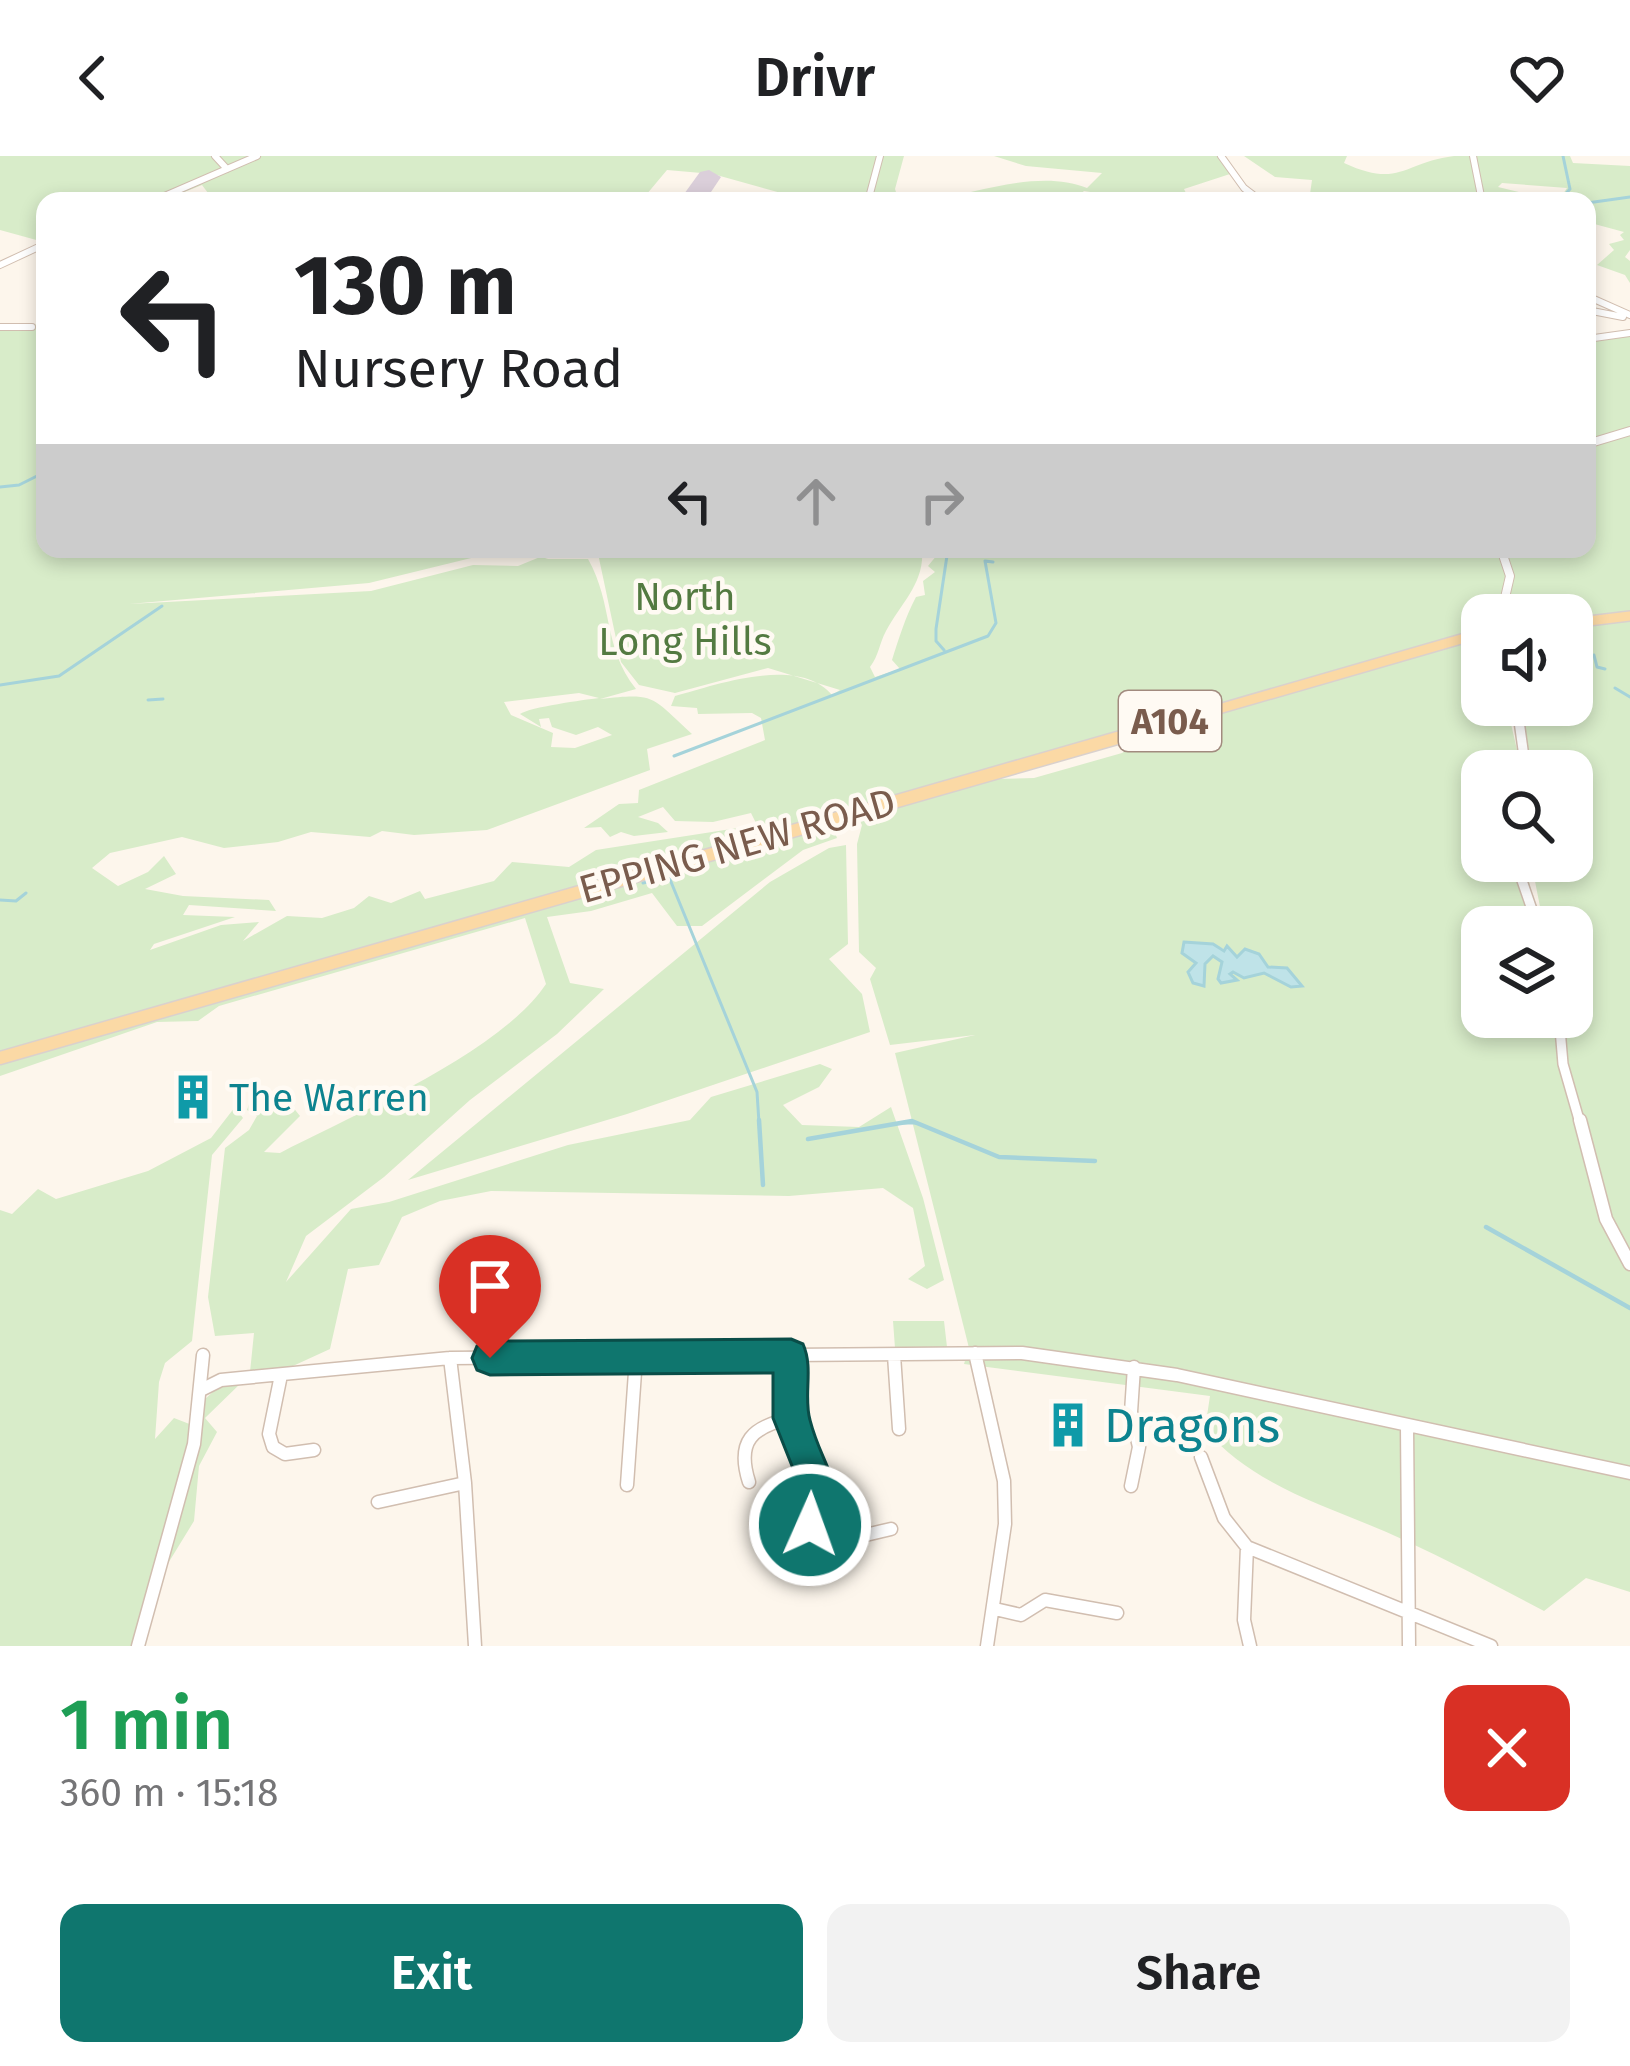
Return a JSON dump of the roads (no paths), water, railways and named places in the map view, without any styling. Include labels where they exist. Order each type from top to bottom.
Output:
[{"type":"main road","points":[[1593,620],[1630,616]]},
{"type":"main road","name":"EPPING NEW ROAD","points":[[0,1058],[1461,641]]},
{"type":"street","points":[[174,192],[257,156]]},
{"type":"street","points":[[870,192],[880,156]]},
{"type":"street","points":[[1221,156],[1249,192]]},
{"type":"street","points":[[1472,156],[1480,192]]},
{"type":"street","points":[[218,160],[227,169]]},
{"type":"street","points":[[0,265],[36,248]]},
{"type":"street","points":[[1596,300],[1630,317]]},
{"type":"street","points":[[1596,311],[1630,317]]},
{"type":"street","points":[[0,327],[32,327]]},
{"type":"street","points":[[1596,338],[1630,333]]},
{"type":"street","points":[[1596,441],[1630,431]]},
{"type":"street","points":[[1504,558],[1510,576],[1506,594]]},
{"type":"street","points":[[1561,1038],[1564,1078],[1586,1144],[1602,1217],[1630,1264]]},
{"type":"street","points":[[201,1390],[220,1381],[450,1358],[1022,1352],[1134,1367],[1630,1473]]},
{"type":"street","points":[[975,1353],[1004,1481],[1005,1524],[988,1646]]},
{"type":"street","points":[[894,1354],[899,1429]]},
{"type":"street","points":[[138,1646],[179,1511],[203,1355]]},
{"type":"street","points":[[791,1356],[791,1418],[817,1481],[810,1525],[798,1547],[800,1563],[814,1564],[836,1541],[891,1529]]},
{"type":"street","points":[[450,1358],[465,1484],[475,1646]]},
{"type":"street","points":[[627,1485],[636,1358]]},
{"type":"street","points":[[1132,1486],[1139,1448],[1131,1412],[1134,1367]]},
{"type":"street","points":[[281,1375],[269,1434],[273,1447],[285,1454],[314,1450]]},
{"type":"street","points":[[749,1482],[740,1458],[746,1436],[757,1425],[791,1418]]},
{"type":"street","points":[[1407,1426],[1409,1646]]},
{"type":"street","points":[[1201,1457],[1222,1510],[1247,1547],[1491,1646]]},
{"type":"street","points":[[378,1502],[465,1484]]},
{"type":"street","points":[[810,1525],[836,1541]]},
{"type":"street","points":[[1247,1547],[1244,1620],[1250,1646]]},
{"type":"street","points":[[995,1609],[1022,1615],[1045,1600],[1118,1613]]},
{"type":"water","points":[[1184,942],[1213,944],[1224,951],[1227,946],[1237,957],[1245,949],[1259,954],[1268,967],[1287,968],[1302,986],[1291,987],[1264,973],[1244,978],[1233,972],[1237,980],[1221,983],[1222,962],[1213,956],[1205,964],[1204,986],[1193,983],[1188,972],[1196,963],[1182,953]]},
{"type":"waterway","points":[[1563,156],[1567,192]]},
{"type":"waterway","points":[[1596,202],[1630,197]]},
{"type":"waterway","points":[[0,487],[36,476]]},
{"type":"waterway","points":[[944,650],[936,641],[936,629],[947,558]]},
{"type":"waterway","points":[[674,756],[988,636],[996,623],[985,561],[993,562]]},
{"type":"waterway","points":[[0,685],[59,676],[162,606]]},
{"type":"waterway","points":[[1594,655],[1597,667],[1605,669]]},
{"type":"waterway","points":[[1615,688],[1630,697]]},
{"type":"waterway","points":[[148,700],[163,699]]},
{"type":"waterway","points":[[643,883],[669,877],[757,1092],[759,1123]]},
{"type":"waterway","points":[[0,900],[16,901],[26,893]]},
{"type":"waterway","points":[[759,1120],[763,1185]]},
{"type":"waterway","points":[[808,1139],[900,1123]]},
{"type":"waterway","points":[[900,1123],[917,1123]]},
{"type":"waterway","points":[[900,1123],[917,1123]]},
{"type":"waterway","points":[[917,1123],[999,1157],[1095,1161]]},
{"type":"waterway","points":[[1486,1227],[1630,1308]]},
{"type":"place","name":"The Warren","points":[[193,1097]]},
{"type":"place","name":"Dragons","points":[[1068,1425]]},
{"type":"park label","name":"North Long Hills","points":[[685,618]]}]
